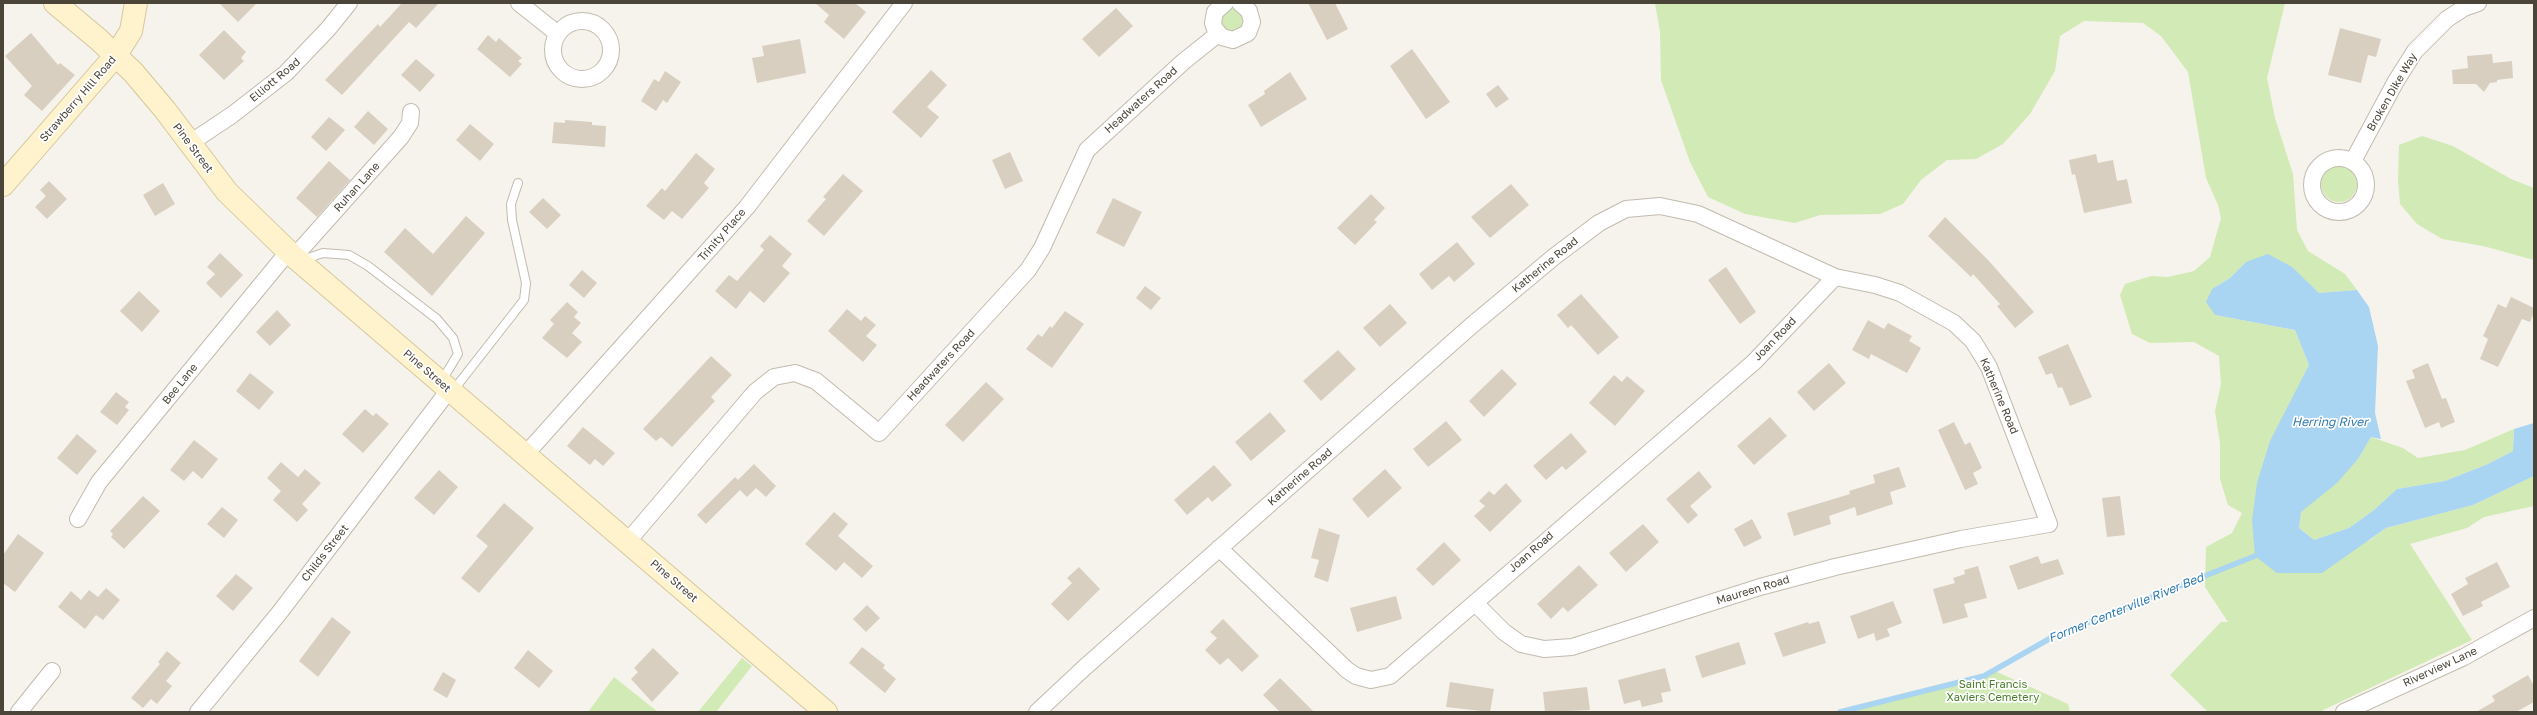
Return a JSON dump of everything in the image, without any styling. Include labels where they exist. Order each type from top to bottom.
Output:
[{"type":"main road","name":"Pine Street","points":[[55,3],[116,56],[148,89],[227,192],[294,257],[447,389],[628,541],[826,712]]},
{"type":"main road","name":"Strawberry Hill Road","points":[[6,177],[116,56],[131,31],[136,3]]},
{"type":"street","name":"Elliott Road","points":[[190,143],[232,115],[286,72],[328,29],[349,3]]},
{"type":"street","points":[[519,3],[558,34]]},
{"type":"street","name":"Trinity Place","points":[[525,455],[746,207],[904,3]]},
{"type":"street","points":[[1225,3],[1219,7],[1213,17],[1215,29],[1222,38],[1233,40],[1248,33],[1251,16],[1249,11],[1240,3]]},
{"type":"street","name":"Broken Dike Way","points":[[2353,161],[2396,81],[2415,52],[2447,19],[2464,8],[2478,3]]},
{"type":"street","name":"Headwaters Road","points":[[628,541],[755,392],[774,377],[794,373],[816,381],[879,433],[1028,270],[1042,248],[1088,150],[1137,103],[1218,34]]},
{"type":"street","name":"Ruhan Lane","points":[[294,257],[401,137],[410,123],[411,112]]},
{"type":"street","name":"Katherine Road","points":[[1037,712],[1219,548],[1471,326],[1555,256],[1613,214],[1644,206],[1676,208],[1698,214],[1835,277],[1875,285],[1900,293],[1943,316],[1973,341],[1996,384],[2049,524]]},
{"type":"street","name":"Bee Lane","points":[[78,519],[99,482],[294,257]]},
{"type":"street","name":"Joan Road","points":[[1219,548],[1340,665],[1356,676],[1371,680],[1381,679],[1398,671],[1754,362],[1835,277]]},
{"type":"street","name":"Childs Street","points":[[198,712],[280,612],[447,389]]},
{"type":"street","name":"Maureen Road","points":[[1475,603],[1504,632],[1521,644],[1544,649],[1572,647],[1760,587],[1835,567],[1961,539],[2049,524]]},
{"type":"street","name":"Riverview Lane","points":[[2344,712],[2464,658],[2534,618]]},
{"type":"street","points":[[19,712],[52,671]]},
{"type":"lane","points":[[447,389],[524,300],[526,283],[512,220],[511,204],[518,183]]},
{"type":"lane","points":[[294,257],[323,253],[349,255],[368,266],[437,319],[453,338],[458,354],[447,389]]},
{"type":"green space","points":[[1655,3],[2285,3],[2267,78],[2275,118],[2293,174],[2297,230],[2308,251],[2345,274],[2357,290],[2319,293],[2292,268],[2246,262],[2230,278],[2212,289],[2215,315],[2295,330],[2309,365],[2296,393],[2255,555],[2370,540],[2386,528],[2473,505],[2534,476],[2534,506],[2484,517],[2467,528],[2410,544],[2472,640],[2319,712],[2208,712],[2170,675],[2221,622],[2228,622],[2205,587],[2206,547],[2232,533],[2242,513],[2228,505],[2220,479],[2220,443],[2215,411],[2221,384],[2219,356],[2194,342],[2150,343],[2132,334],[2120,295],[2125,284],[2151,276],[2168,277],[2194,271],[2210,257],[2221,218],[2218,205],[2206,178],[2188,72],[2161,36],[2143,23],[2084,21],[2060,36],[2055,71],[2030,114],[2003,144],[1976,159],[1947,160],[1921,180],[1903,204],[1880,214],[1820,215],[1795,223],[1745,214],[1708,197],[1690,162],[1661,80],[1660,32]]},
{"type":"green space","points":[[1232,8],[1237,9],[1243,15],[1243,25],[1237,31],[1232,32],[1227,31],[1221,25],[1220,20],[1221,15],[1227,9]]},
{"type":"green space","points":[[2422,136],[2453,146],[2511,179],[2534,188],[2534,260],[2483,246],[2442,239],[2417,224],[2400,204],[2398,181],[2399,145]]},
{"type":"green space","points":[[2339,166],[2349,169],[2354,174],[2357,184],[2354,194],[2349,199],[2339,202],[2329,199],[2324,194],[2321,184],[2324,174],[2329,169]]},
{"type":"green space","points":[[2514,429],[2513,451],[2488,464],[2445,481],[2397,489],[2374,510],[2349,528],[2314,540],[2299,528],[2301,512],[2358,459],[2371,437],[2403,448],[2418,458],[2465,450]]},
{"type":"green space","points":[[742,658],[752,666],[716,712],[698,712]]},
{"type":"green space","name":"Saint Francis Xaviers Cemetery","points":[[1995,671],[2068,704],[2070,712],[1840,712]]},
{"type":"green space","points":[[614,677],[658,712],[588,712]]},
{"type":"water","name":"Herring River","points":[[2268,254],[2292,267],[2319,293],[2357,290],[2369,307],[2378,346],[2375,413],[2381,439],[2371,437],[2358,459],[2337,483],[2301,512],[2299,528],[2314,540],[2349,528],[2374,510],[2397,489],[2445,481],[2488,464],[2513,451],[2514,429],[2534,423],[2534,476],[2473,505],[2386,528],[2322,573],[2277,573],[2255,556],[2252,520],[2257,483],[2270,441],[2309,365],[2295,330],[2215,315],[2206,302],[2212,289],[2230,278],[2246,262]]},
{"type":"building","points":[[219,3],[257,3],[238,22]]},
{"type":"building","points":[[402,3],[439,3],[416,28],[409,22],[342,95],[325,80],[378,24],[380,27]]},
{"type":"building","points":[[815,3],[855,3],[866,12],[844,39],[824,22],[829,15]]},
{"type":"building","points":[[1308,3],[1335,3],[1348,29],[1327,40]]},
{"type":"building","points":[[1116,8],[1133,26],[1099,57],[1082,39]]},
{"type":"building","points":[[2340,28],[2381,39],[2376,57],[2368,55],[2361,83],[2328,75]]},
{"type":"building","points":[[224,30],[246,52],[241,58],[244,61],[224,80],[199,55]]},
{"type":"building","points":[[31,33],[58,65],[60,63],[75,75],[42,111],[24,95],[32,86],[5,56]]},
{"type":"building","points":[[488,35],[496,42],[499,38],[522,58],[518,61],[522,64],[510,77],[477,49]]},
{"type":"building","points":[[800,39],[806,73],[757,83],[752,58],[764,56],[762,46]]},
{"type":"building","points":[[1412,49],[1450,102],[1426,119],[1390,66]]},
{"type":"building","points":[[2492,54],[2493,63],[2512,61],[2513,78],[2497,80],[2497,82],[2490,83],[2484,92],[2476,84],[2453,84],[2452,70],[2468,68],[2467,56]]},
{"type":"building","points":[[416,59],[435,75],[420,92],[401,75]]},
{"type":"building","points":[[931,70],[947,85],[927,107],[939,117],[921,138],[892,112]]},
{"type":"building","points":[[665,71],[681,82],[667,103],[663,100],[656,111],[641,101],[654,79],[659,82]]},
{"type":"building","points":[[1290,72],[1307,99],[1261,127],[1248,105],[1265,94],[1264,91]]},
{"type":"building","points":[[1498,85],[1509,99],[1496,108],[1486,94]]},
{"type":"building","points":[[368,111],[388,129],[374,145],[354,127]]},
{"type":"building","points":[[329,117],[345,130],[326,151],[311,137]]},
{"type":"building","points":[[565,120],[592,122],[592,125],[606,126],[605,147],[552,143],[554,122],[565,123]]},
{"type":"building","points":[[470,124],[494,144],[480,161],[456,140]]},
{"type":"building","points":[[1010,152],[1023,181],[1005,189],[992,160]]},
{"type":"building","points":[[696,153],[715,169],[704,183],[709,188],[682,219],[672,211],[664,220],[646,206],[662,188],[665,191]]},
{"type":"building","points":[[2096,154],[2098,163],[2113,160],[2117,181],[2127,179],[2132,203],[2084,213],[2075,174],[2072,175],[2069,160]]},
{"type":"building","points":[[329,161],[350,180],[317,217],[296,198]]},
{"type":"building","points":[[843,174],[863,191],[824,236],[807,221],[826,199],[823,197]]},
{"type":"building","points":[[49,181],[67,199],[47,219],[35,207],[46,196],[40,190]]},
{"type":"building","points":[[163,183],[175,204],[155,216],[143,195]]},
{"type":"building","points":[[1511,184],[1529,205],[1490,238],[1471,217]]},
{"type":"building","points":[[1371,194],[1385,208],[1374,220],[1377,222],[1355,245],[1337,228]]},
{"type":"building","points":[[543,198],[561,215],[547,229],[529,212]]},
{"type":"building","points":[[1113,198],[1142,212],[1124,247],[1096,233]]},
{"type":"building","points":[[466,216],[485,233],[432,296],[384,252],[405,228],[433,254]]},
{"type":"building","points":[[1945,217],[1989,261],[2034,312],[2015,328],[1997,306],[2000,304],[1973,274],[1971,277],[1928,236]]},
{"type":"building","points":[[770,235],[792,254],[782,266],[790,273],[764,303],[750,291],[736,309],[715,291],[729,275],[737,281],[764,250],[760,246]]},
{"type":"building","points":[[1457,242],[1475,264],[1454,282],[1449,276],[1432,290],[1419,274]]},
{"type":"building","points":[[220,253],[243,275],[221,298],[206,283],[215,274],[207,267]]},
{"type":"building","points":[[1726,267],[1756,312],[1740,324],[1708,280]]},
{"type":"building","points":[[582,270],[597,283],[584,298],[569,285]]},
{"type":"building","points":[[1145,286],[1161,298],[1151,310],[1136,298]]},
{"type":"building","points":[[139,291],[160,311],[142,332],[120,311]]},
{"type":"building","points":[[1581,294],[1619,337],[1598,355],[1571,325],[1568,328],[1557,315]]},
{"type":"building","points":[[2511,297],[2534,308],[2534,313],[2530,322],[2522,319],[2498,367],[2480,359],[2488,339],[2483,336],[2498,304],[2506,308]]},
{"type":"building","points":[[567,302],[578,312],[574,317],[581,323],[572,333],[582,342],[567,358],[542,338],[554,324],[550,320]]},
{"type":"building","points":[[1390,304],[1407,323],[1380,347],[1363,328]]},
{"type":"building","points":[[847,309],[861,321],[865,316],[876,325],[866,336],[877,345],[863,362],[828,331]]},
{"type":"building","points":[[277,310],[291,325],[270,346],[256,332]]},
{"type":"building","points":[[1065,311],[1084,324],[1052,368],[1026,349],[1038,334],[1042,337],[1050,326],[1052,328]]},
{"type":"building","points":[[1868,320],[1884,329],[1888,323],[1912,336],[1909,341],[1921,348],[1907,373],[1871,354],[1869,359],[1852,350]]},
{"type":"building","points":[[2068,344],[2092,397],[2070,406],[2062,387],[2058,388],[2052,373],[2046,375],[2038,357]]},
{"type":"building","points":[[1338,350],[1356,369],[1321,401],[1303,381]]},
{"type":"building","points":[[711,356],[732,375],[711,397],[715,401],[672,447],[661,437],[656,441],[643,429]]},
{"type":"building","points":[[1829,363],[1846,383],[1814,411],[1797,392]]},
{"type":"building","points":[[2428,363],[2442,399],[2446,398],[2455,422],[2441,428],[2439,422],[2425,428],[2406,381],[2415,378],[2412,370]]},
{"type":"building","points":[[1502,369],[1517,384],[1484,417],[1469,401]]},
{"type":"building","points":[[250,373],[274,392],[259,410],[236,391]]},
{"type":"building","points":[[1614,375],[1622,382],[1627,376],[1645,391],[1615,426],[1589,403]]},
{"type":"building","points":[[986,382],[1004,399],[963,442],[945,425]]},
{"type":"building","points":[[116,392],[129,402],[125,407],[129,410],[117,425],[100,412]]},
{"type":"building","points":[[365,409],[373,416],[376,413],[389,424],[363,453],[342,434]]},
{"type":"building","points":[[1270,412],[1286,431],[1251,461],[1235,442]]},
{"type":"building","points":[[1770,417],[1787,436],[1754,465],[1737,446]]},
{"type":"building","points":[[1446,421],[1462,440],[1428,467],[1413,449]]},
{"type":"building","points":[[1954,422],[1965,445],[1970,442],[1982,468],[1973,473],[1978,484],[1965,490],[1938,430]]},
{"type":"building","points":[[583,427],[615,453],[603,466],[595,459],[590,465],[567,446]]},
{"type":"building","points":[[1571,433],[1587,452],[1566,470],[1562,466],[1546,480],[1533,466]]},
{"type":"building","points":[[77,434],[97,451],[77,475],[57,458]]},
{"type":"building","points":[[194,440],[218,459],[202,479],[193,471],[184,481],[170,470]]},
{"type":"building","points":[[281,462],[298,477],[305,469],[321,483],[302,504],[308,510],[297,522],[273,500],[281,491],[267,478]]},
{"type":"building","points":[[754,464],[776,486],[766,497],[756,488],[747,497],[740,490],[706,524],[697,515],[735,477],[738,480]]},
{"type":"building","points":[[1214,465],[1232,485],[1212,502],[1208,497],[1187,515],[1174,500]]},
{"type":"building","points":[[1899,467],[1906,487],[1890,492],[1893,504],[1857,516],[1855,507],[1829,516],[1831,524],[1794,536],[1787,513],[1850,494],[1849,491],[1875,483],[1873,475]]},
{"type":"building","points":[[1385,469],[1402,488],[1368,518],[1352,499]]},
{"type":"building","points":[[439,470],[458,487],[434,515],[414,498]]},
{"type":"building","points":[[1699,471],[1712,487],[1690,506],[1698,515],[1688,524],[1666,499]]},
{"type":"building","points":[[1506,483],[1522,501],[1490,532],[1474,516],[1485,506],[1479,501],[1489,491],[1494,495]]},
{"type":"building","points":[[143,496],[160,511],[124,549],[111,537],[113,534],[110,531]]},
{"type":"building","points":[[2120,496],[2125,535],[2107,537],[2102,498]]},
{"type":"building","points":[[504,503],[534,528],[479,593],[461,578],[488,546],[476,536]]},
{"type":"building","points":[[222,507],[238,520],[224,538],[207,524]]},
{"type":"building","points":[[834,512],[848,524],[838,536],[873,566],[862,578],[844,562],[836,571],[805,544]]},
{"type":"building","points":[[1752,519],[1762,538],[1744,547],[1734,529]]},
{"type":"building","points":[[1643,524],[1659,542],[1626,572],[1609,553]]},
{"type":"building","points":[[1319,528],[1340,535],[1328,582],[1314,577],[1319,560],[1311,558]]},
{"type":"building","points":[[18,534],[44,553],[15,592],[3,583],[3,555]]},
{"type":"building","points":[[1444,542],[1461,560],[1433,586],[1416,569]]},
{"type":"building","points":[[2038,556],[2041,564],[2058,559],[2064,574],[2018,590],[2009,566]]},
{"type":"building","points":[[2497,562],[2510,587],[2481,602],[2483,606],[2463,616],[2451,594],[2468,584],[2465,578]]},
{"type":"building","points":[[1579,565],[1598,585],[1568,612],[1563,607],[1551,619],[1537,604]]},
{"type":"building","points":[[1978,566],[1987,598],[1964,604],[1968,617],[1943,624],[1933,589],[1955,583],[1953,578],[1965,574],[1964,570]]},
{"type":"building","points":[[1079,567],[1100,589],[1068,621],[1051,604],[1072,583],[1067,578]]},
{"type":"building","points":[[236,574],[253,588],[233,611],[216,596]]},
{"type":"building","points":[[106,588],[120,600],[103,620],[96,615],[85,629],[58,607],[71,591],[81,600],[89,590],[98,597]]},
{"type":"building","points":[[1396,596],[1402,619],[1357,632],[1350,608]]},
{"type":"building","points":[[1893,601],[1902,623],[1887,629],[1890,636],[1876,641],[1874,633],[1858,639],[1850,616]]},
{"type":"building","points":[[867,605],[880,618],[866,632],[853,619]]},
{"type":"building","points":[[332,617],[351,632],[318,677],[299,661]]},
{"type":"building","points":[[1223,619],[1259,656],[1242,672],[1228,658],[1220,665],[1205,650],[1217,638],[1210,632]]},
{"type":"building","points":[[1819,621],[1826,643],[1783,657],[1774,633],[1808,622],[1809,624]]},
{"type":"building","points":[[1739,642],[1746,664],[1702,678],[1695,656]]},
{"type":"building","points":[[862,647],[885,665],[883,668],[896,679],[885,693],[849,663]]},
{"type":"building","points":[[653,648],[679,673],[652,702],[631,679],[638,672],[634,668]]},
{"type":"building","points":[[528,650],[553,671],[539,688],[514,668]]},
{"type":"building","points":[[167,651],[181,663],[166,681],[172,686],[157,704],[151,699],[143,708],[131,698],[160,664],[158,662]]},
{"type":"building","points":[[1665,668],[1671,691],[1661,693],[1663,702],[1642,707],[1640,700],[1624,704],[1618,680]]},
{"type":"building","points":[[443,672],[456,680],[447,698],[433,690]]},
{"type":"building","points":[[2528,675],[2534,686],[2534,702],[2516,712],[2476,712],[2495,701],[2492,696]]},
{"type":"building","points":[[1280,678],[1314,712],[1280,712],[1263,695]]},
{"type":"building","points":[[1450,682],[1494,689],[1490,712],[1446,707]]},
{"type":"building","points":[[1587,687],[1590,710],[1545,712],[1543,692]]},
{"type":"waterway","name":"Former Centerville River Bed","points":[[1840,712],[1984,676],[2056,635],[2255,556]]}]
